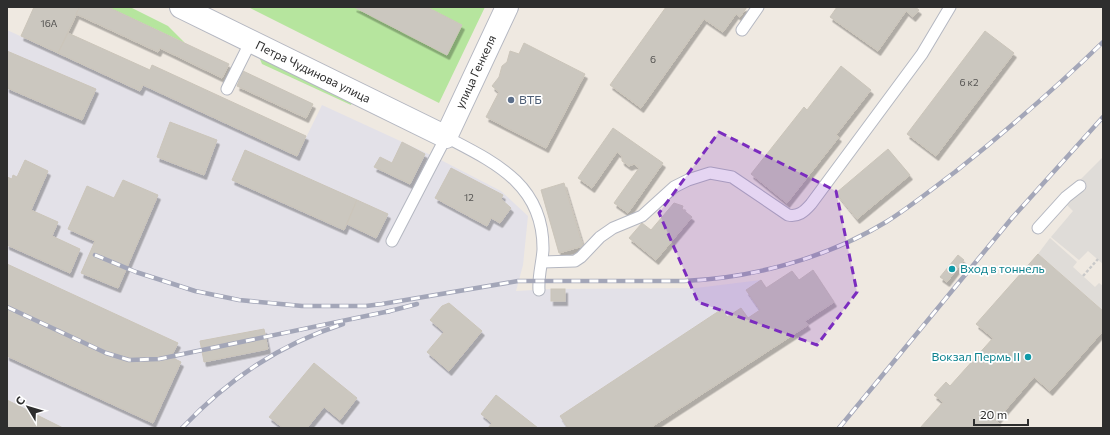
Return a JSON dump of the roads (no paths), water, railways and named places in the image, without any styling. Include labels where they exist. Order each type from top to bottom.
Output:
[{"type":"street","name":"Петра Чудинова улица","points":[[181,7],[446,137]]},
{"type":"street","name":"улица Генкеля","points":[[446,137],[507,7]]},
{"type":"lane","points":[[742,30],[758,7]]},
{"type":"lane","points":[[542,262],[575,261],[604,234],[613,228],[642,216],[674,187],[688,180],[710,173],[732,177],[788,215],[793,216],[802,213],[922,54],[950,7]]},
{"type":"lane","points":[[227,89],[251,41]]},
{"type":"lane","points":[[392,241],[446,137],[492,161],[521,185],[529,195],[539,221],[543,250],[539,290]]},
{"type":"lane","points":[[1038,228],[1066,197],[1080,186]]},
{"type":"railway","points":[[95,255],[136,272],[195,291],[239,300],[302,306],[366,306],[518,281],[684,281],[736,276],[763,271],[814,256],[839,246],[863,235],[895,216],[955,172],[993,141],[1049,93],[1103,42]]},
{"type":"railway","points":[[839,428],[1012,218],[1103,117]]},
{"type":"railway","points":[[386,312],[417,304]]},
{"type":"railway","points":[[7,307],[106,353],[129,360],[159,359],[390,311]]},
{"type":"railway","points":[[182,428],[200,410],[236,379],[276,353],[319,332],[343,324]]},
{"type":"place","name":"ВТБ","points":[[511,100]]},
{"type":"place","name":"Вход в тоннель","points":[[952,269]]},
{"type":"place","name":"Вокзал Пермь II","points":[[1028,357]]}]
